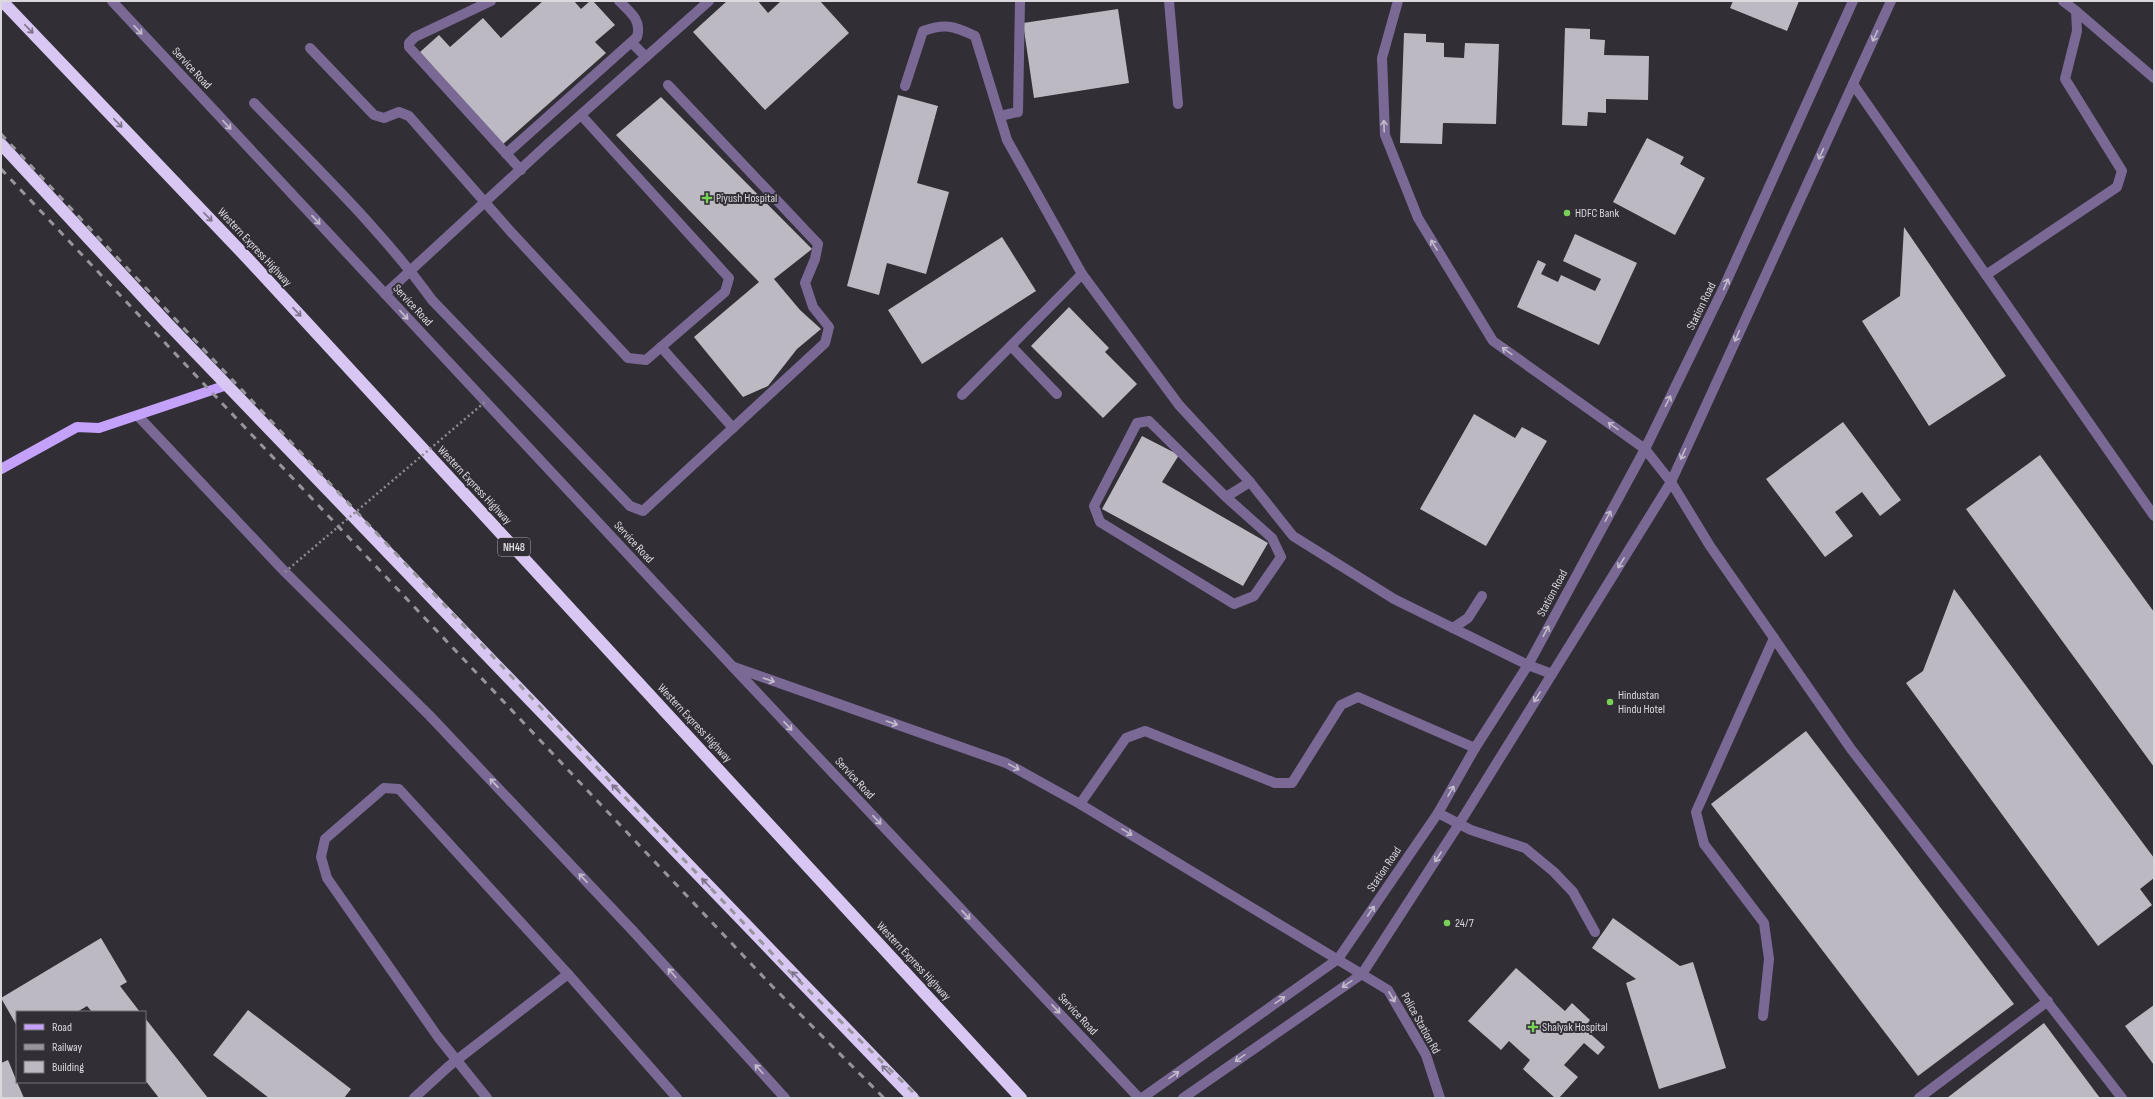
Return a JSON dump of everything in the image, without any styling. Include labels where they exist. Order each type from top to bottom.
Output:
[{"type":"highway","name":"Western Express Highway","points":[[2,1],[255,266],[1021,1098]]},
{"type":"highway","points":[[1,144],[227,385],[914,1098]]},
{"type":"main road","points":[[1,469],[77,427],[100,428],[227,385]]},
{"type":"street","name":"Service Road","points":[[112,1],[733,667],[1141,1098]]},
{"type":"street","points":[[491,1],[415,37],[409,43],[409,47],[520,170]]},
{"type":"street","points":[[506,154],[637,37],[639,29],[638,22],[619,1]]},
{"type":"street","points":[[385,294],[520,170],[709,1]]},
{"type":"street","points":[[1000,116],[1018,112],[1020,1]]},
{"type":"street","points":[[1169,1],[1178,104]]},
{"type":"street","points":[[1398,1],[1382,58],[1385,134],[1418,218],[1493,341],[1645,448],[1671,482],[1710,546],[1851,749],[2122,1098]]},
{"type":"street","name":"Station Road","points":[[1141,1098],[1338,959],[1438,814],[1475,748],[1528,665],[1645,448],[1723,289],[1853,1]]},
{"type":"street","points":[[1183,1098],[1362,974],[1459,824],[1671,482],[1891,1]]},
{"type":"street","points":[[2063,1],[2154,78]]},
{"type":"street","points":[[1986,275],[2117,187],[2122,171],[2066,79],[2077,31],[2076,11]]},
{"type":"street","points":[[905,86],[923,31],[939,25],[960,29],[975,36],[1007,140],[1082,274],[1179,405],[1250,482],[1293,536],[1394,599],[1528,665],[1552,674]]},
{"type":"street","points":[[632,43],[646,57]]},
{"type":"street","points":[[310,48],[374,115],[384,118],[399,112],[409,116],[628,358],[646,360],[725,292],[728,278],[581,115]]},
{"type":"street","points":[[1853,84],[2154,516]]},
{"type":"street","points":[[254,103],[411,270],[432,300],[630,506],[642,511],[825,343],[829,327],[812,307],[805,283],[815,259],[818,244],[668,85]]},
{"type":"street","points":[[962,395],[1012,347],[1082,274]]},
{"type":"street","points":[[661,347],[733,428]]},
{"type":"street","points":[[1012,347],[1057,394]]},
{"type":"street","points":[[138,416],[285,572],[430,716],[634,932],[786,1098]]},
{"type":"street","points":[[1150,421],[1226,497],[1272,538],[1281,557],[1254,596],[1234,604],[1100,522],[1094,506],[1137,423],[1150,421]]},
{"type":"street","points":[[1226,497],[1250,482]]},
{"type":"street","points":[[1453,628],[1468,618],[1482,596]]},
{"type":"street","points":[[1763,1016],[1769,959],[1764,923],[1704,844],[1696,812],[1774,638]]},
{"type":"street","name":"Police Station Rd","points":[[733,667],[1006,763],[1080,804],[1338,959],[1388,990],[1426,1055],[1440,1098]]},
{"type":"street","points":[[1080,804],[1126,738],[1145,732],[1275,783],[1292,783],[1341,704],[1358,697],[1475,748]]},
{"type":"street","points":[[487,1098],[456,1060],[327,878],[321,857],[325,839],[384,788],[399,789],[568,974],[677,1098]]},
{"type":"street","points":[[1438,814],[1459,824],[1525,848],[1554,872],[1573,892],[1596,932]]},
{"type":"street","points":[[414,1098],[456,1060],[568,974]]},
{"type":"street","points":[[1919,1098],[2048,1001]]},
{"type":"path","points":[[285,572],[485,402]]},
{"type":"building","points":[[543,1],[574,1],[581,9],[590,1],[593,1],[615,25],[595,42],[606,53],[502,145],[420,52],[439,35],[450,47],[483,18],[501,38]]},
{"type":"building","points":[[727,1],[758,1],[768,13],[781,1],[820,1],[849,33],[765,110],[693,32]]},
{"type":"building","points":[[1733,1],[1799,1],[1787,31],[1730,8]]},
{"type":"building","points":[[1118,9],[1129,83],[1034,98],[1023,23]]},
{"type":"building","points":[[1565,28],[1590,29],[1590,39],[1605,40],[1604,55],[1649,56],[1648,100],[1606,99],[1606,113],[1588,112],[1587,126],[1562,125]]},
{"type":"building","points":[[1404,33],[1426,34],[1426,42],[1444,43],[1444,57],[1464,58],[1465,43],[1499,44],[1496,124],[1443,123],[1442,144],[1400,143]]},
{"type":"building","points":[[898,95],[938,106],[917,183],[949,192],[926,274],[887,263],[879,295],[847,286]]},
{"type":"building","points":[[661,97],[812,249],[774,279],[800,310],[821,329],[797,349],[768,386],[743,397],[694,337],[759,282],[616,135]]},
{"type":"building","points":[[1647,138],[1684,157],[1680,164],[1705,178],[1675,235],[1613,202]]},
{"type":"building","points":[[1904,227],[2006,376],[1929,426],[1862,321],[1900,296]]},
{"type":"building","points":[[1575,234],[1637,263],[1599,345],[1517,307],[1538,260],[1546,264],[1541,274],[1558,282],[1561,275],[1595,291],[1601,279],[1563,261]]},
{"type":"building","points":[[1002,237],[1036,291],[922,364],[888,310]]},
{"type":"building","points":[[1069,307],[1109,348],[1105,352],[1137,384],[1103,418],[1031,346]]},
{"type":"building","points":[[1474,414],[1515,438],[1522,427],[1547,441],[1486,546],[1420,509]]},
{"type":"building","points":[[1843,422],[1901,500],[1880,516],[1862,492],[1835,512],[1853,536],[1825,557],[1766,479]]},
{"type":"building","points":[[1142,436],[1179,455],[1162,482],[1268,543],[1243,586],[1102,509]]},
{"type":"building","points":[[2040,455],[2154,612],[2154,767],[1966,509]]},
{"type":"building","points":[[1954,589],[2154,858],[2154,878],[2140,889],[2152,905],[2098,946],[1906,683],[1923,671]]},
{"type":"building","points":[[1806,731],[2014,1004],[1918,1076],[1711,804]]},
{"type":"building","points":[[1613,918],[1680,966],[1693,962],[1726,1068],[1659,1089],[1626,983],[1636,979],[1592,948]]},
{"type":"building","points":[[101,938],[127,982],[120,986],[139,1011],[91,1011],[87,1006],[79,1011],[16,1011],[16,1024],[1,998]]},
{"type":"building","points":[[1516,968],[1565,1011],[1572,1003],[1590,1020],[1584,1028],[1605,1047],[1598,1055],[1584,1043],[1564,1065],[1578,1077],[1559,1098],[1555,1098],[1523,1069],[1530,1060],[1509,1041],[1501,1050],[1468,1021]]},
{"type":"building","points":[[2154,1005],[2154,1065],[2125,1026]]},
{"type":"building","points":[[248,1010],[351,1089],[344,1098],[269,1098],[213,1055]]},
{"type":"building","points":[[146,1019],[208,1098],[159,1098],[146,1081]]},
{"type":"building","points":[[2044,1023],[2100,1098],[1947,1098]]},
{"type":"building","points":[[8,1060],[16,1079],[16,1083],[18,1083],[24,1098],[1,1098],[1,1063]]},
{"type":"railway","points":[[1,134],[784,966],[919,1098]]},
{"type":"railway","points":[[1,169],[772,986],[884,1098]]},
{"type":"place","name":"Piyush Hospital","points":[[707,198]]},
{"type":"place","name":"HDFC Bank","points":[[1567,213]]},
{"type":"place","name":"Hindustan Hindu Hotel","points":[[1610,702]]},
{"type":"place","name":"24/7","points":[[1447,923]]},
{"type":"place","name":"Shalyak Hospital","points":[[1533,1027]]}]
